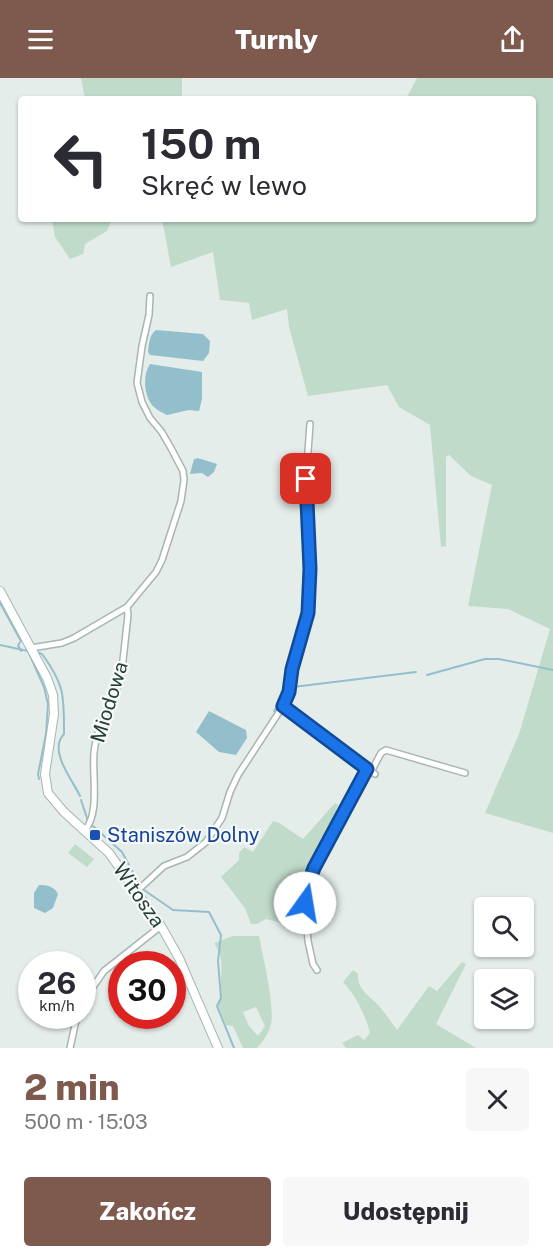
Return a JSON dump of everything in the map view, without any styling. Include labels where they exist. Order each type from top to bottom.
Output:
[{"type":"street","points":[[31,648],[74,638],[127,607],[160,565],[181,501],[184,480],[180,465],[171,448],[142,402],[137,383],[149,315],[150,296]]},
{"type":"street","points":[[136,891],[164,866],[188,857],[206,842],[222,818],[238,775],[283,706],[289,692],[292,669],[308,613],[310,569],[306,479],[310,424]]},
{"type":"street","name":"Witosza","points":[[0,591],[47,678],[53,695],[54,714],[44,781],[48,793],[64,812],[109,853],[161,926],[179,958],[218,1048]]},
{"type":"street","name":"Miodowa","points":[[85,830],[90,825],[93,813],[95,742],[123,668],[127,607]]},
{"type":"street","points":[[283,706],[371,772]]},
{"type":"street","points":[[317,970],[308,941],[306,890],[314,868],[381,753],[386,750],[465,773]]},
{"type":"street","points":[[96,983],[104,971],[161,926]]},
{"type":"street","points":[[70,1048],[74,1029]]},
{"type":"green space","points":[[81,78],[182,78],[182,96],[84,96]]},
{"type":"green space","points":[[417,78],[553,78],[553,833],[485,813],[519,734],[550,629],[508,609],[468,606],[492,485],[471,476],[449,455],[446,457],[446,546],[441,547],[430,425],[399,407],[387,385],[308,396],[289,327],[287,309],[252,320],[249,303],[220,300],[213,252],[171,267],[163,222],[536,222],[536,96],[408,96]]},
{"type":"green space","points":[[52,222],[111,222],[107,231],[85,244],[83,254],[70,259],[55,237]]},
{"type":"green space","points":[[335,803],[338,805],[333,819],[310,862],[310,868],[303,871],[298,883],[299,900],[295,907],[303,913],[304,924],[281,923],[266,919],[257,924],[251,924],[245,908],[221,877],[239,860],[239,853],[244,847],[253,852],[273,821],[303,839]]},
{"type":"green space","points":[[75,844],[94,859],[87,867],[68,853]]},
{"type":"green space","points":[[233,936],[259,936],[272,1016],[269,1031],[257,1048],[243,1048],[233,1026],[226,1025],[218,1005],[221,993],[221,962],[214,943]],"holes":[[[256,1007],[265,1026],[258,1036],[249,1026],[243,1012]]]},
{"type":"green space","points":[[462,962],[466,964],[436,1024],[476,1048],[346,1048],[342,1043],[358,1035],[364,1040],[370,1033],[360,1006],[343,982],[353,970],[358,974],[362,989],[379,1006],[397,1030],[429,986],[437,991]]},
{"type":"water","points":[[156,330],[203,334],[210,341],[209,353],[203,361],[150,355],[148,352],[150,340]]},
{"type":"water","points":[[150,364],[202,372],[202,399],[199,411],[189,410],[167,415],[154,407],[148,398],[145,386],[147,369]]},
{"type":"water","points":[[198,458],[217,464],[214,472],[208,477],[202,473],[190,474],[194,459]]},
{"type":"water","points":[[209,711],[246,730],[247,738],[236,755],[219,752],[196,732]]},
{"type":"water","points":[[39,885],[50,886],[58,894],[53,908],[45,913],[34,908],[34,893]]},
{"type":"waterway","points":[[0,603],[21,641],[18,645],[21,651]]},
{"type":"waterway","points":[[0,645],[28,651],[44,687],[48,704],[39,779]]},
{"type":"waterway","points":[[39,653],[50,665],[62,691],[64,734],[60,741],[60,757],[80,796]]},
{"type":"waterway","points":[[427,675],[485,659],[499,659],[553,670]]},
{"type":"waterway","points":[[293,687],[416,672]]},
{"type":"waterway","points":[[274,711],[286,691]]},
{"type":"waterway","points":[[81,800],[88,821]]},
{"type":"waterway","points":[[93,826],[122,852],[140,886]]},
{"type":"waterway","points":[[144,890],[173,910],[209,912],[221,935],[218,961],[221,998],[217,1006],[234,1048]]},
{"type":"place","name":"Staniszów Dolny","points":[[95,835]]},
{"type":"route","points":[[305,903],[306,890],[314,868],[367,769],[283,706],[287,700],[292,669],[308,613],[310,569],[306,479]]}]
